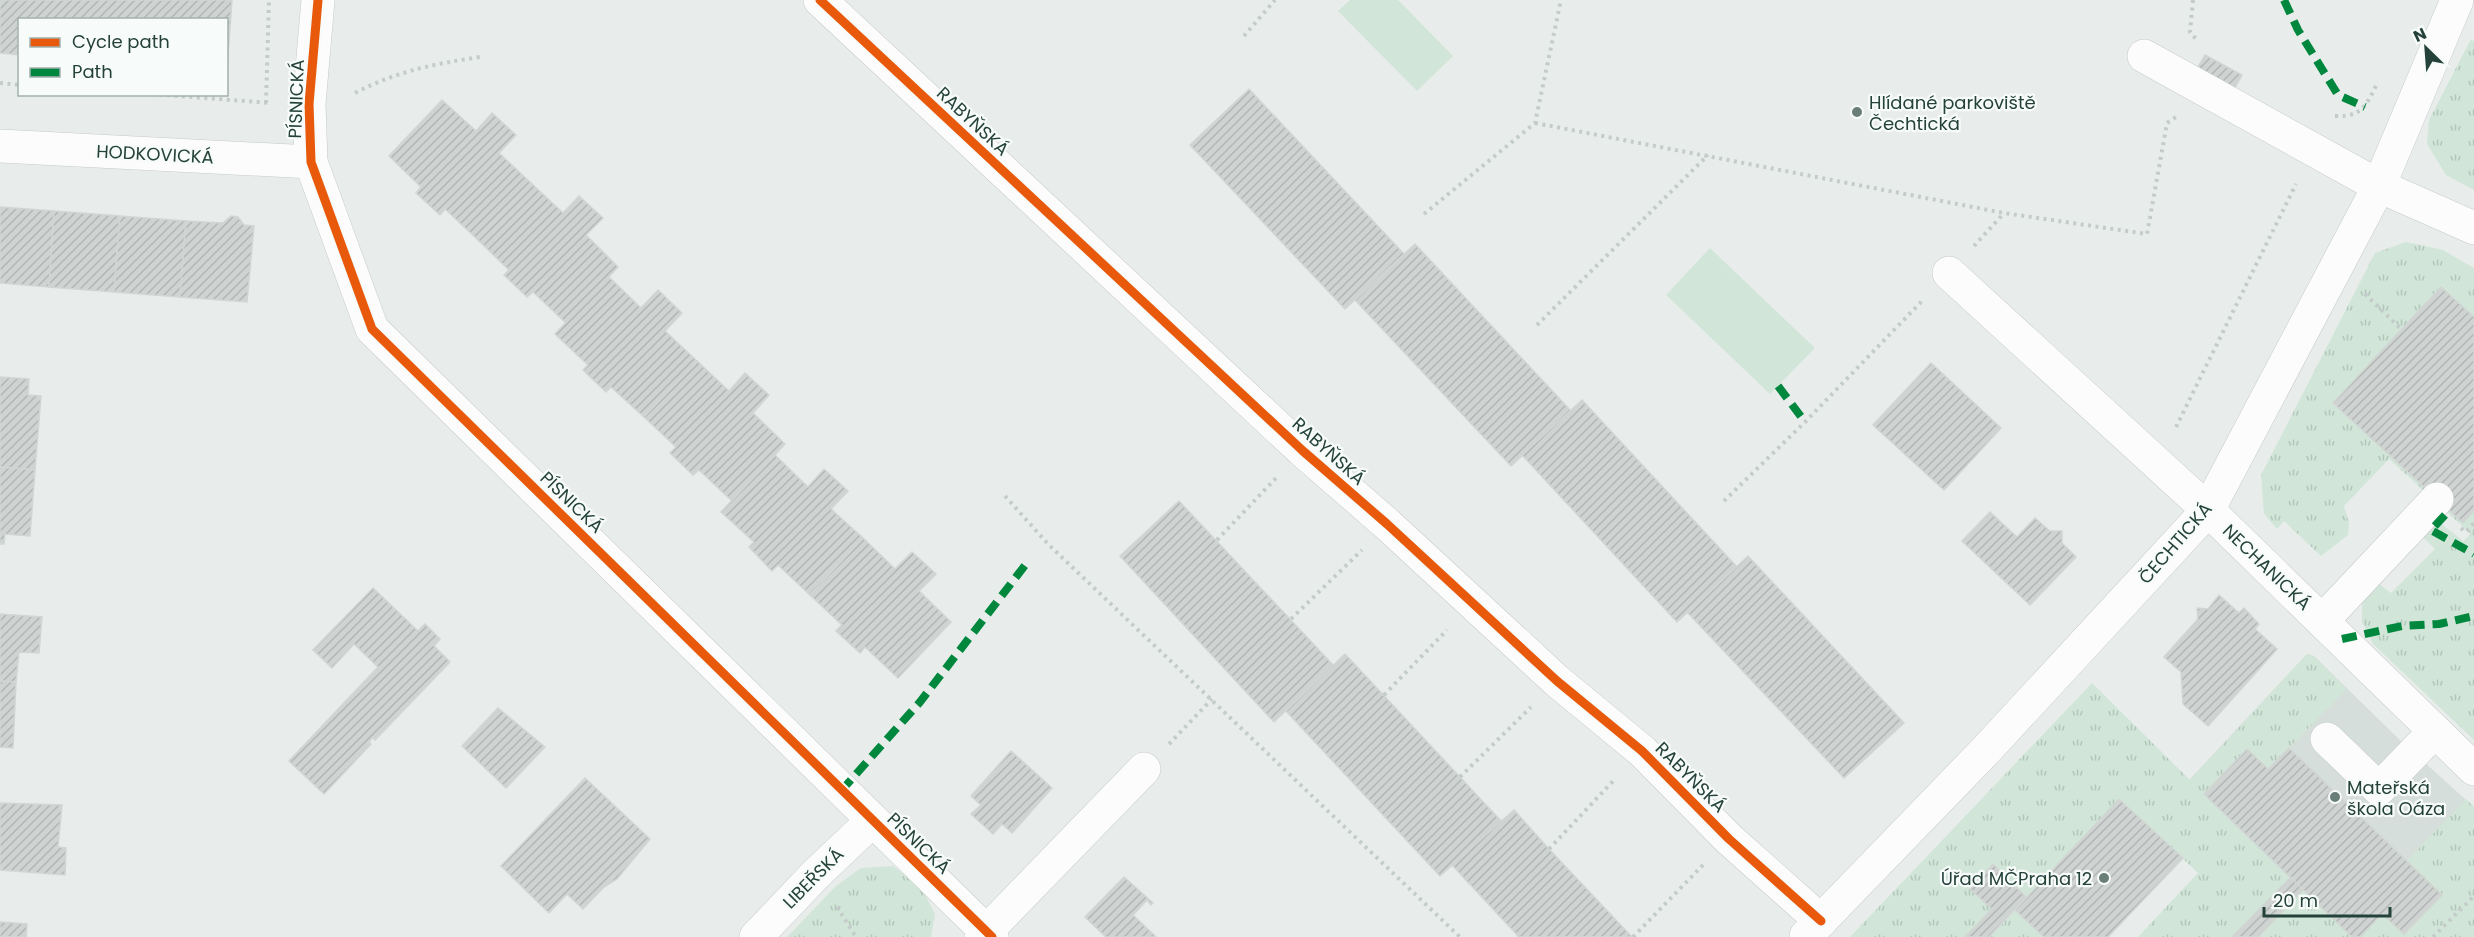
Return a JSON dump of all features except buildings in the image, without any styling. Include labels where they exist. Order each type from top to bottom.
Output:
[{"type":"street","name":"PÍSNICKÁ","points":[[318,0],[309,104],[311,162],[372,329],[986,935]]},
{"type":"street","name":"RABYŇSKÁ","points":[[820,0],[1303,451],[1388,524],[1557,681],[1642,751],[1813,929]]},
{"type":"street","name":"ČECHTICKÁ","points":[[1813,929],[1987,749],[2208,510],[2379,186],[2457,0]]},
{"type":"street","points":[[2144,56],[2379,186],[2474,228]]},
{"type":"street","name":"HODKOVICKÁ","points":[[0,146],[311,162]]},
{"type":"street","name":"NECHANICKÁ","points":[[1949,273],[2208,510],[2474,769]]},
{"type":"street","points":[[2323,620],[2437,499]]},
{"type":"street","points":[[2327,739],[2379,789],[2435,731]]},
{"type":"street","points":[[986,935],[1144,769]]},
{"type":"street","name":"LIBEŘSKÁ","points":[[756,937],[816,874],[872,821]]},
{"type":"path","points":[[177,96],[266,103],[269,0]]},
{"type":"path","points":[[1244,36],[1275,0]]},
{"type":"path","points":[[1424,214],[1535,123],[1561,0]]},
{"type":"path","points":[[2193,0],[2190,33],[2202,45]]},
{"type":"path","points":[[355,93],[376,82],[422,65],[480,57]]},
{"type":"path","points":[[2326,116],[2351,117],[2366,107],[2380,77]]},
{"type":"path","points":[[0,83],[18,85]]},
{"type":"path","points":[[1535,123],[2004,213],[2147,234],[2167,123],[2182,112]]},
{"type":"path","points":[[1537,325],[1708,155]]},
{"type":"path","points":[[2174,431],[2297,181]]},
{"type":"path","points":[[1724,501],[1805,422],[2004,213]]},
{"type":"path","points":[[2362,292],[2402,330]]},
{"type":"path","points":[[1216,540],[1303,451]]},
{"type":"path","points":[[1005,496],[1048,544],[1460,937]]},
{"type":"path","points":[[1291,620],[1388,524]]},
{"type":"path","points":[[1384,694],[1473,604]]},
{"type":"path","points":[[1460,777],[1557,681]]},
{"type":"path","points":[[1144,769],[1212,699]]},
{"type":"path","points":[[1550,849],[1642,751]]},
{"type":"path","points":[[1633,937],[1729,839]]},
{"type":"path","points":[[2433,937],[2474,896]]},
{"type":"shaded area","name":"Mateřská škola Oáza","points":[[2307,654],[2314,656],[2404,744],[2474,807],[2474,937],[2258,937],[2303,890],[2190,779]]},
{"type":"green space","points":[[1350,0],[1398,0],[1453,56],[1417,91],[1338,11]]},
{"type":"green space","points":[[2471,39],[2474,42],[2474,190],[2446,175],[2427,144],[2429,120]]},
{"type":"green space","points":[[2406,242],[2443,250],[2474,268],[2474,317],[2441,287],[2333,403],[2463,523],[2474,511],[2474,740],[2373,644],[2362,622],[2362,602],[2379,584],[2391,593],[2435,549],[2423,537],[2439,522],[2463,541],[2471,534],[2389,459],[2344,506],[2349,523],[2348,535],[2321,556],[2284,521],[2277,529],[2264,514],[2261,475],[2375,253]]},
{"type":"green space","points":[[1710,248],[1815,348],[1770,394],[1666,295]]},
{"type":"green space","points":[[2307,654],[2314,656],[2347,689],[2268,769],[2247,749],[2205,794],[2292,877],[2233,937],[2138,937],[2198,873],[2120,799],[2027,897],[1993,864],[1970,888],[1993,909],[1966,937],[1850,937],[2092,683],[2190,780]]},
{"type":"green space","points":[[2466,799],[2474,807],[2474,937],[2361,937],[2383,914],[2405,934],[2443,895],[2407,861]]},
{"type":"green space","points":[[893,866],[922,889],[935,914],[931,937],[787,937],[836,886],[861,868]]},
{"type":"green space","points":[[2304,890],[2353,937],[2258,937]]},
{"type":"green space","points":[[2015,910],[2044,937],[1990,937]]},
{"type":"marked path","points":[[2284,0],[2298,30],[2338,95],[2365,107]]},
{"type":"marked path","points":[[1778,386],[1805,422]]},
{"type":"marked path","points":[[2445,515],[2431,530],[2474,554]]},
{"type":"marked path","points":[[841,791],[920,702],[1026,564]]},
{"type":"marked path","points":[[2342,639],[2402,626],[2439,624],[2474,616]]},
{"type":"cycle path","points":[[318,0],[309,104],[311,162],[372,329],[992,937]]},
{"type":"cycle path","points":[[820,0],[1303,451],[1387,524],[1557,681],[1642,751],[1729,839],[1821,921]]},
{"type":"place","name":"Hlídané parkoviště Čechtická","points":[[1857,112]]},
{"type":"place","name":"Mateřská škola Oáza","points":[[2335,797]]},
{"type":"place","name":"Úřad MČPraha 12","points":[[2104,878]]}]
